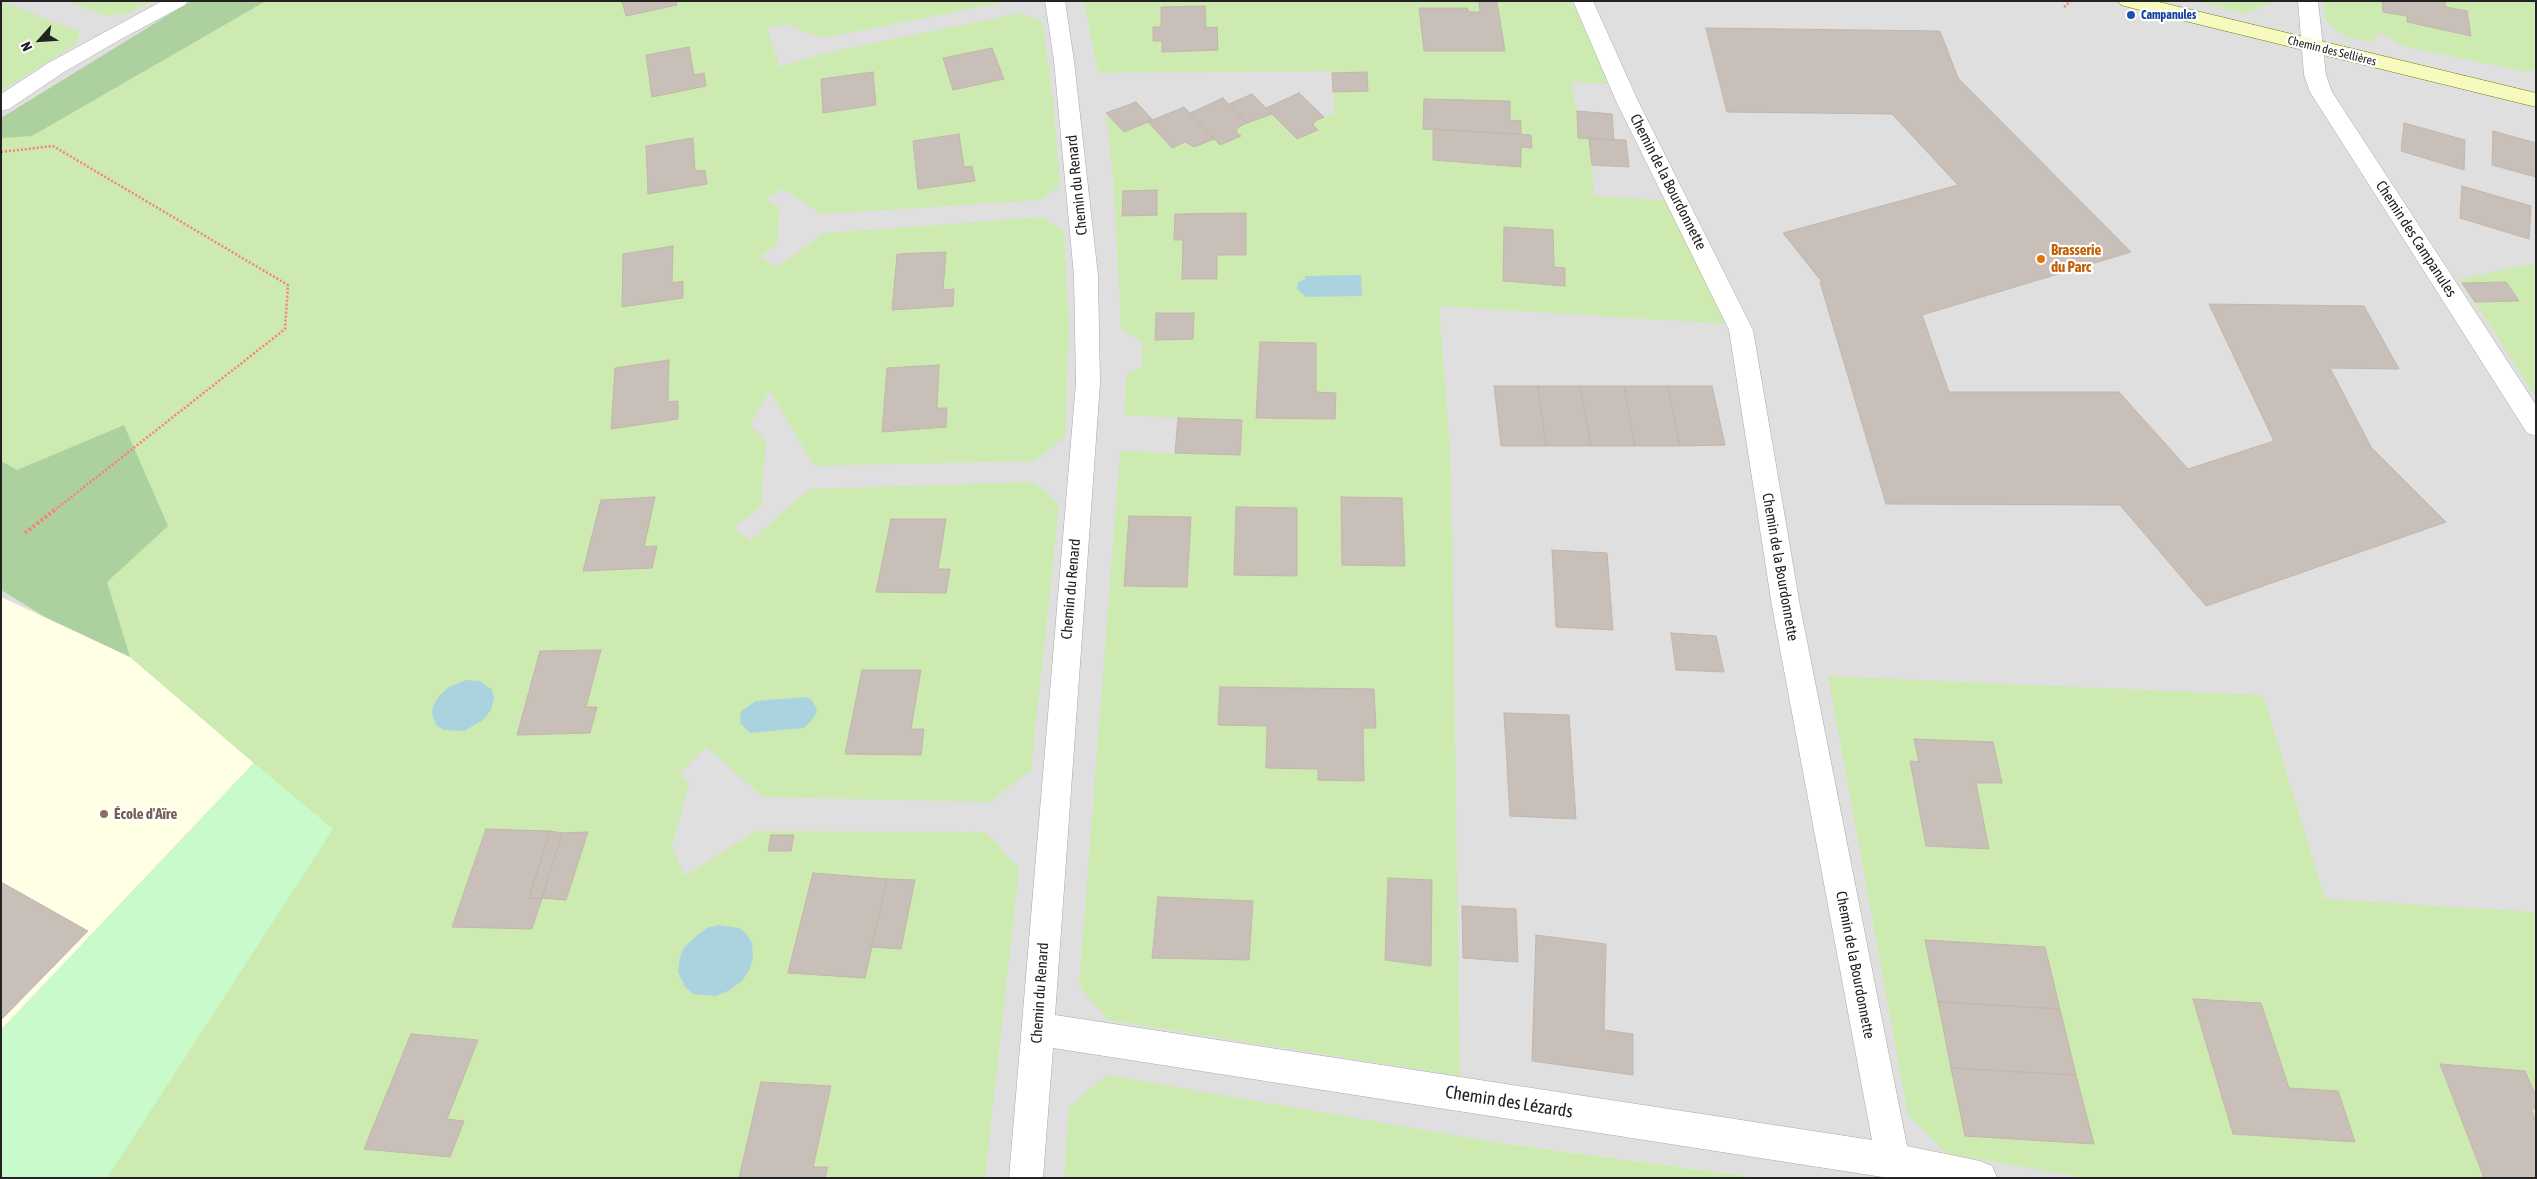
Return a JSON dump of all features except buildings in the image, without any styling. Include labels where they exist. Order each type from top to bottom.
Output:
[{"type":"street","points":[[1,104],[116,33],[178,1]]},
{"type":"street","name":"Chemin du Renard","points":[[1026,1178],[1088,383],[1086,276],[1064,61],[1055,1]]},
{"type":"street","name":"Chemin de la Bourdonnette","points":[[1583,1],[1627,101],[1741,330],[1786,606],[1893,1161]]},
{"type":"street","name":"Chemin des Sellières","points":[[2128,1],[2536,100]]},
{"type":"street","name":"Chemin des Campanules","points":[[2308,1],[2315,75],[2321,92],[2536,426]]},
{"type":"street","name":"Chemin des Lézards","points":[[1037,1029],[1893,1161],[1980,1178]]},
{"type":"path","points":[[2064,7],[2071,1]]},
{"type":"path","points":[[1,152],[53,146],[288,285],[284,330],[25,533]]},
{"type":"shaded area","points":[[1,1],[2536,1],[2536,1178],[1762,1178],[1495,1142],[1492,1178],[1,1178]]},
{"type":"shaded area","name":"École d'Aïre","points":[[1,597],[130,657],[254,763],[1,1030]]},
{"type":"green space","points":[[1,1],[80,32],[76,44],[1,91]]},
{"type":"green space","points":[[66,1],[153,1],[129,13],[105,16]]},
{"type":"green space","points":[[191,1],[266,1],[32,136],[1,138],[1,118]]},
{"type":"green space","points":[[266,1],[1011,1],[823,38],[785,24],[767,29],[780,67],[829,52],[1021,13],[1042,21],[1053,99],[1060,185],[1041,200],[822,214],[783,189],[765,199],[780,208],[777,245],[760,257],[777,267],[824,233],[1042,217],[1064,231],[1069,327],[1065,437],[1034,461],[814,466],[770,391],[750,424],[766,442],[761,506],[734,527],[750,541],[809,489],[1034,482],[1059,505],[1031,770],[990,802],[763,797],[706,747],[680,772],[689,785],[672,846],[685,876],[756,831],[985,832],[1019,868],[985,1178],[1,1178],[1,1030],[254,763],[130,657],[107,582],[168,526],[123,425],[17,470],[1,461],[1,138],[32,136]]},
{"type":"green space","points":[[1084,1],[1571,1],[1612,84],[1571,82],[1577,111],[1578,138],[1589,139],[1594,196],[1668,201],[1728,324],[1439,306],[1451,462],[1460,1076],[1108,1020],[1079,986],[1120,451],[1175,453],[1178,418],[1124,415],[1126,375],[1142,366],[1142,342],[1121,328],[1114,190],[1106,113],[1124,132],[1148,122],[1194,147],[1214,139],[1220,145],[1240,137],[1236,132],[1238,127],[1272,114],[1313,125],[1315,121],[1335,113],[1331,71],[1098,73]]},
{"type":"green space","points":[[2193,1],[2275,1],[2246,14]]},
{"type":"green space","points":[[2324,1],[2536,1],[2536,67],[2528,72],[2405,47],[2379,32],[2372,42],[2351,38],[2338,32],[2325,19]]},
{"type":"green space","points":[[2536,263],[2536,397],[2460,279]]},
{"type":"green space","points":[[124,425],[168,526],[107,582],[130,657],[45,617],[1,590],[1,461],[17,470]]},
{"type":"green space","points":[[1828,676],[2263,695],[2325,899],[2536,912],[2536,1178],[2085,1178],[1945,1153],[1908,1115]]},
{"type":"green space","points":[[254,763],[333,829],[107,1178],[1,1178],[1,1030]]},
{"type":"green space","points":[[1107,1075],[1494,1142],[1762,1178],[1064,1178],[1069,1107]]},
{"type":"water","points":[[1361,275],[1362,296],[1306,297],[1297,289],[1298,282],[1305,279],[1305,276]]},
{"type":"water","points":[[466,680],[480,681],[492,690],[494,698],[491,710],[483,720],[464,731],[443,730],[436,725],[432,714],[433,706],[439,696],[449,687]]},
{"type":"water","points":[[806,697],[812,700],[817,710],[813,719],[804,728],[750,733],[740,723],[741,711],[756,701]]},
{"type":"water","points":[[718,925],[739,928],[746,933],[752,943],[753,959],[750,968],[743,980],[730,990],[716,996],[694,994],[685,987],[678,972],[680,957],[684,948],[696,936],[707,928]]},
{"type":"place","name":"Campanules","points":[[2131,15]]},
{"type":"place","name":"Brasserie du Parc","points":[[2041,259]]},
{"type":"place","name":"École d'Aïre","points":[[104,814]]}]
